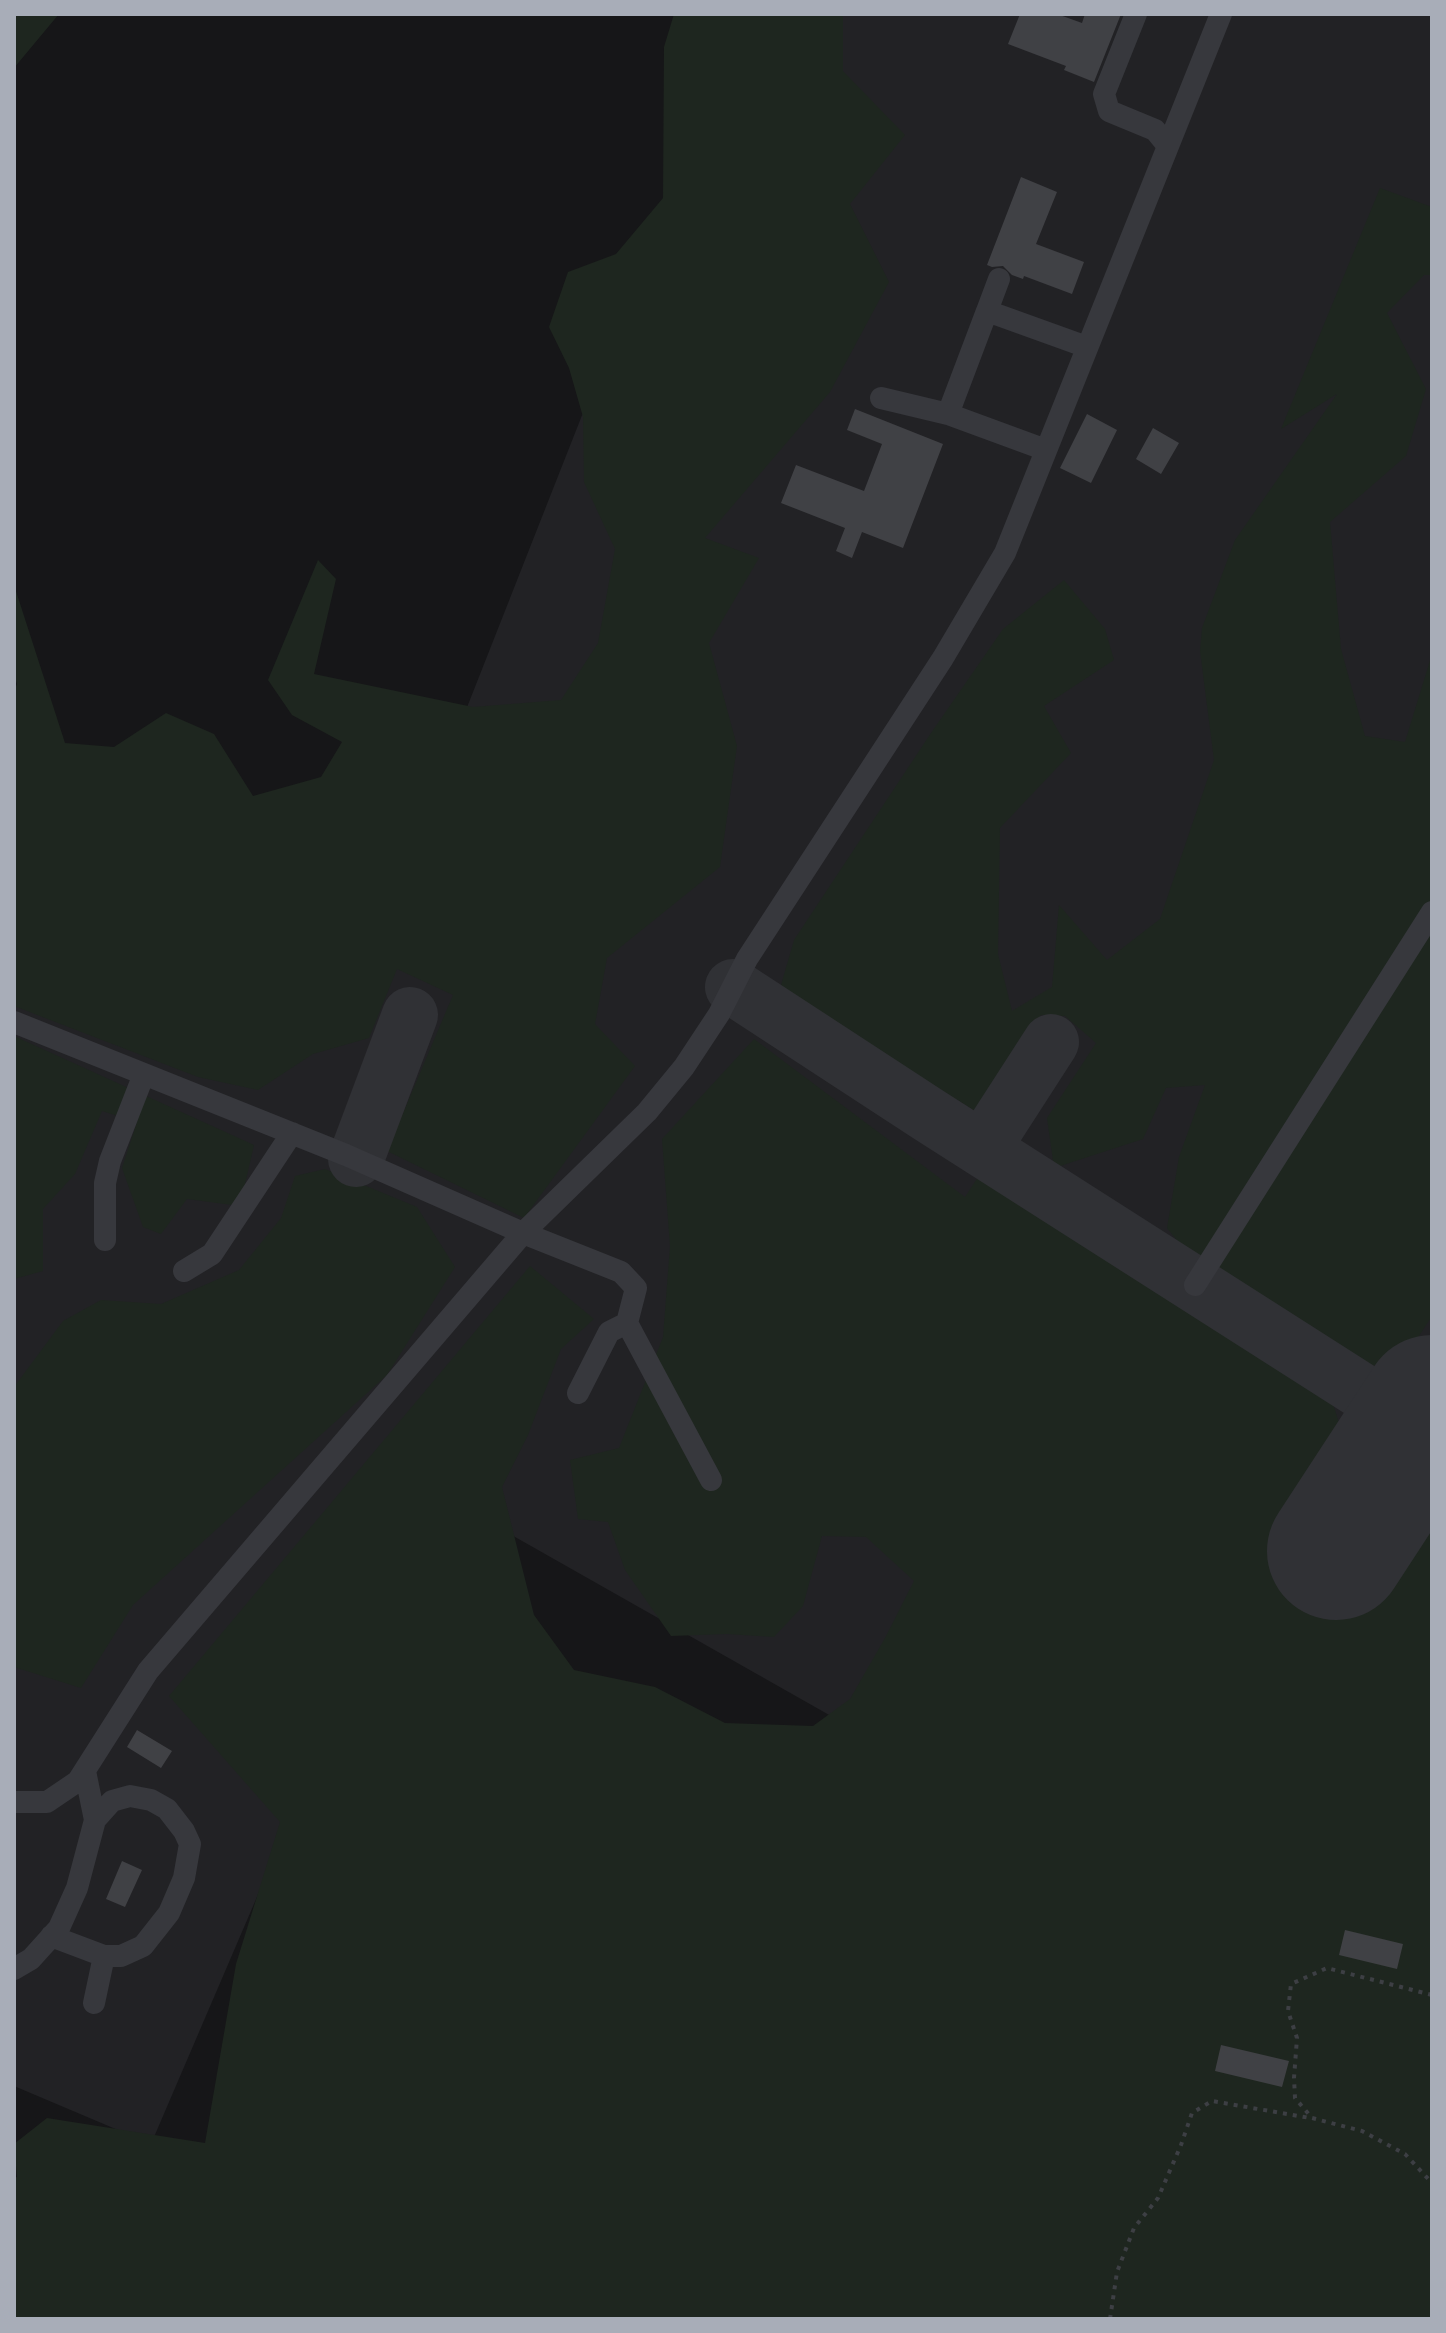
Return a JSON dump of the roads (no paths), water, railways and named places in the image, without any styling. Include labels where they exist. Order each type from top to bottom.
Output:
[{"type":"street","points":[[1136,14],[1104,94],[1109,111],[1155,130],[1168,146]]},
{"type":"street","points":[[14,1802],[47,1802],[78,1781],[148,1671],[523,1233],[647,1112],[684,1067],[719,1014],[747,959],[943,658],[1005,553],[1221,14]]},
{"type":"street","points":[[948,414],[999,279]]},
{"type":"street","points":[[987,311],[1087,347]]},
{"type":"street","points":[[881,398],[948,414],[1046,450]]},
{"type":"street","points":[[1195,1285],[1432,912]]},
{"type":"street","points":[[14,1022],[292,1133],[621,1272],[636,1288],[627,1323],[711,1480]]},
{"type":"street","points":[[105,1240],[105,1183],[110,1161],[144,1074]]},
{"type":"street","points":[[184,1271],[212,1254],[292,1133]]},
{"type":"street","points":[[578,1393],[609,1332],[627,1323]]},
{"type":"street","points":[[14,1969],[31,1959],[59,1928],[77,1888],[95,1820],[85,1771]]},
{"type":"street","points":[[51,1936],[104,1956],[121,1956],[143,1946],[169,1913],[184,1878],[190,1844],[167,1809],[151,1800],[130,1796],[112,1801],[95,1820]]},
{"type":"street","points":[[94,2003],[104,1956]]}]
